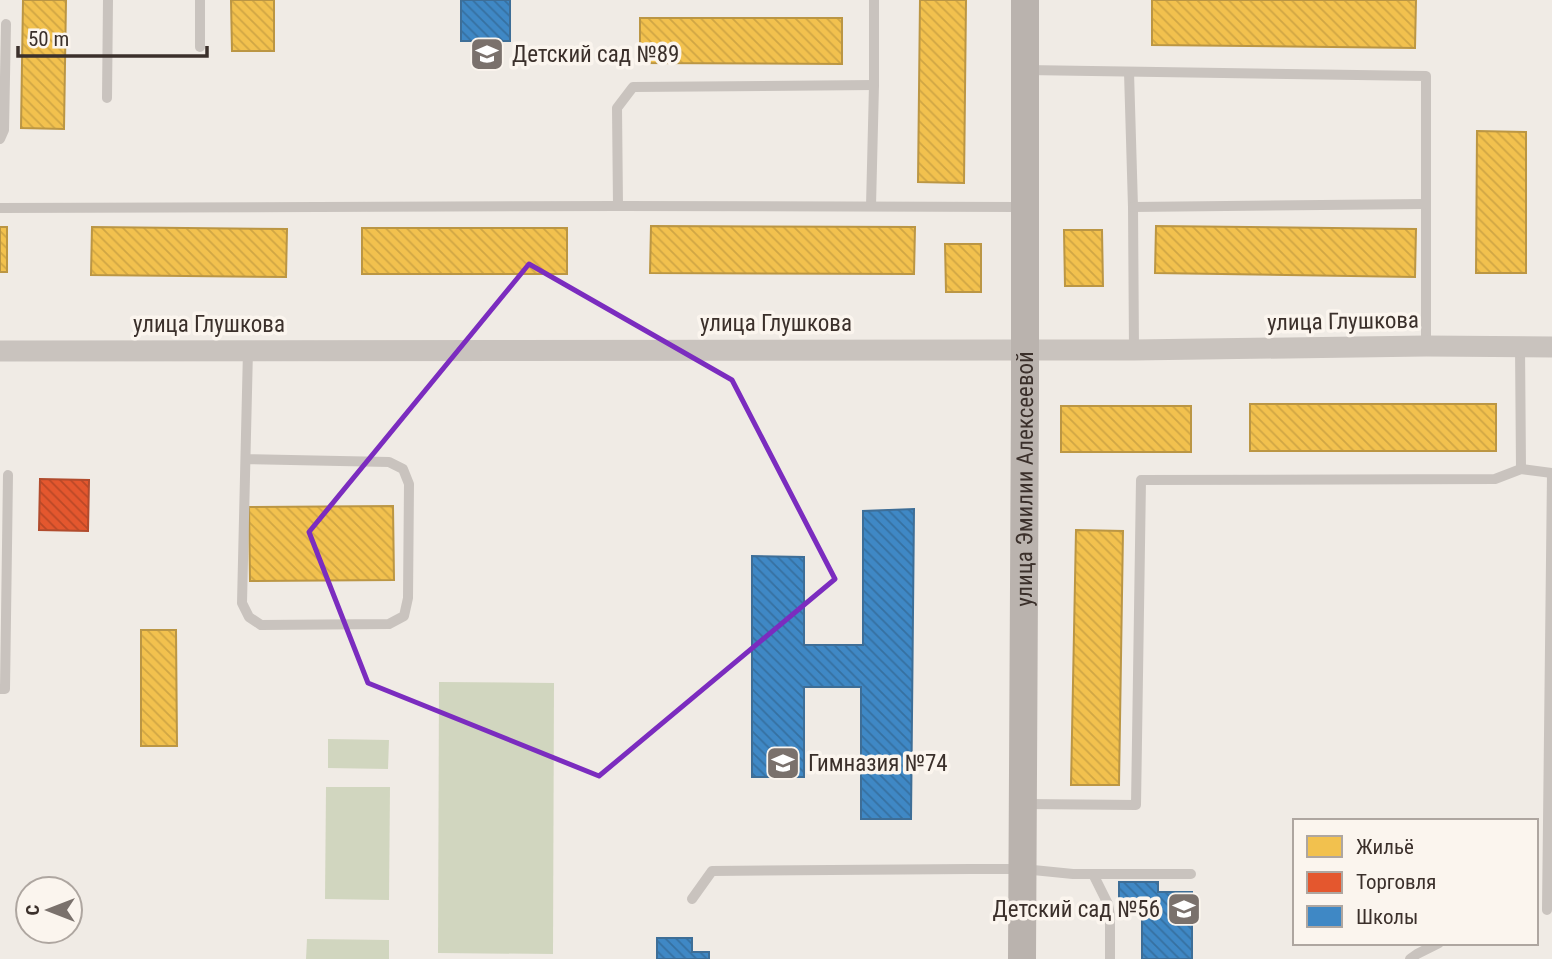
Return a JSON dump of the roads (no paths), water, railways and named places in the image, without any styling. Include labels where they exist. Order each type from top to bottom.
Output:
[{"type":"street","name":"улица Эмилии Алексеевой","points":[[1022,959],[1025,0]]},
{"type":"street","name":"улица Глушкова","points":[[0,351],[1552,347]]},
{"type":"lane","points":[[107,98],[108,0]]},
{"type":"lane","points":[[200,0],[201,47]]},
{"type":"lane","points":[[871,206],[874,0]]},
{"type":"lane","points":[[0,139],[4,130],[6,24]]},
{"type":"lane","points":[[1025,70],[1426,76],[1426,346]]},
{"type":"lane","points":[[1129,72],[1133,350]]},
{"type":"lane","points":[[618,206],[617,108],[633,87],[874,85]]},
{"type":"lane","points":[[1133,207],[1425,204]]},
{"type":"lane","points":[[0,208],[1024,207]]},
{"type":"lane","points":[[1520,347],[1521,469]]},
{"type":"lane","points":[[246,458],[389,461],[403,469],[409,484],[408,598],[404,617],[389,624],[261,625],[249,617],[242,603],[248,350]]},
{"type":"lane","points":[[1024,804],[1136,805],[1141,480],[1495,479],[1521,469],[1552,473],[1545,910]]},
{"type":"lane","points":[[0,689],[5,689],[8,475]]},
{"type":"lane","points":[[692,899],[712,871],[1023,869],[1093,874],[1191,874]]},
{"type":"lane","points":[[1093,874],[1108,904],[1110,959]]},
{"type":"lane","points":[[1409,959],[1435,945]]},
{"type":"place","name":"Детский сад №89","points":[[487,54]]},
{"type":"place","name":"Гимназия №74","points":[[783,763]]},
{"type":"place","name":"Детский сад №56","points":[[1184,909]]}]
